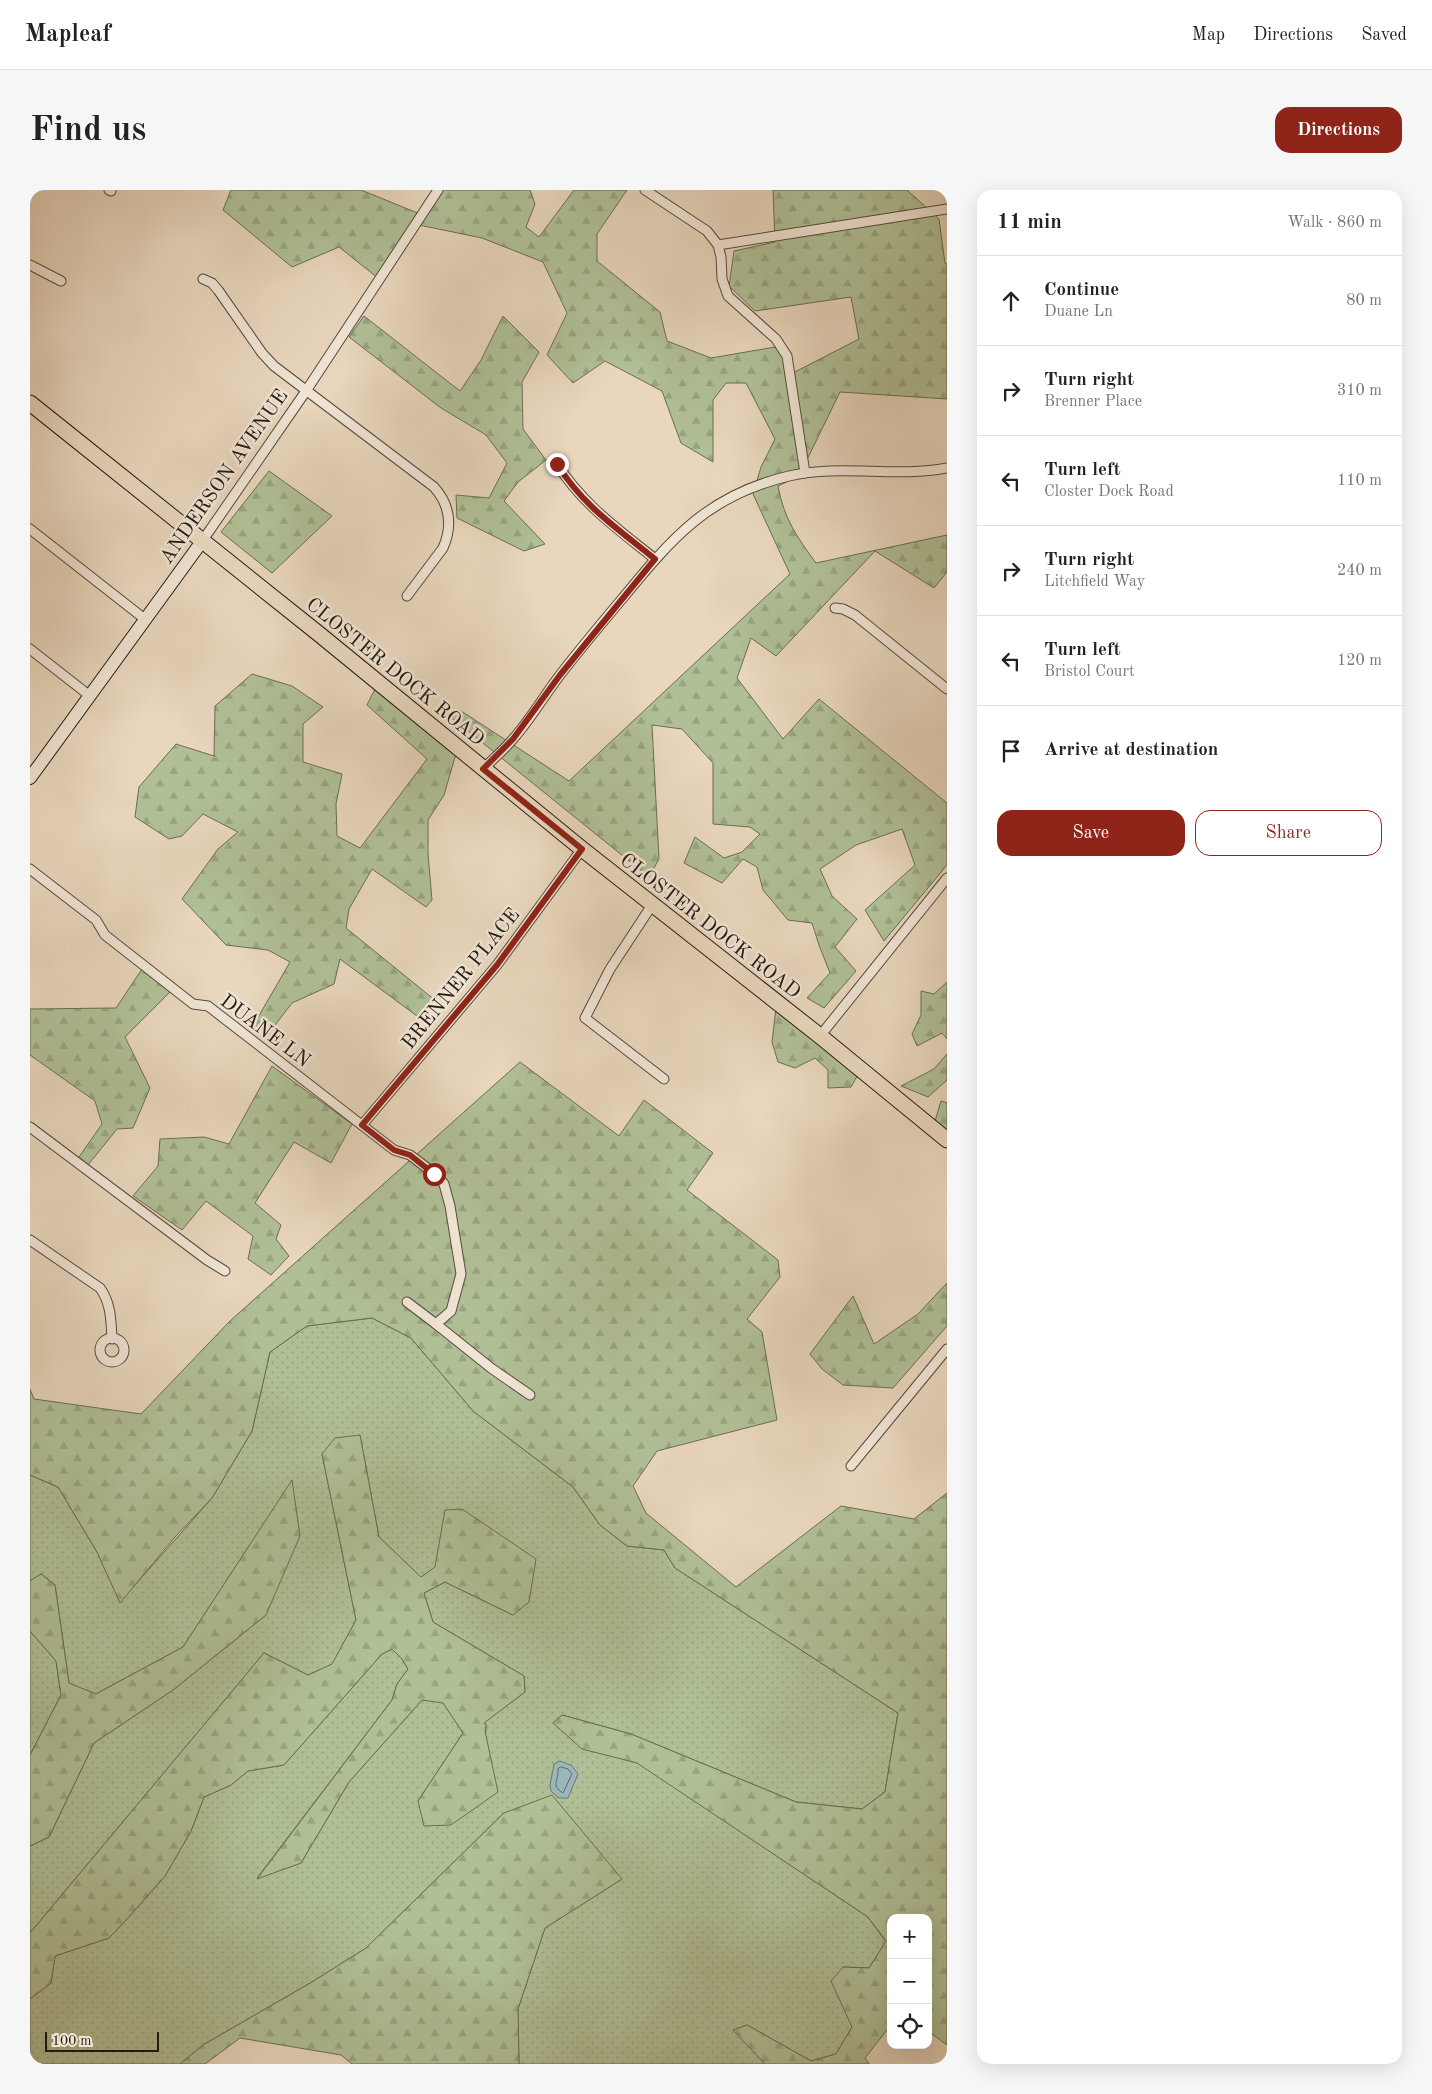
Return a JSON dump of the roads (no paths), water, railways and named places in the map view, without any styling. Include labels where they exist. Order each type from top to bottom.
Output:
[{"type":"main road","name":"CLOSTER DOCK ROAD","points":[[30,403],[320,634],[582,849],[820,1036],[947,1140]]},
{"type":"main road","name":"ANDERSON AVENUE","points":[[30,778],[203,540]]},
{"type":"street","name":"ANDERSON AVENUE","points":[[203,540],[302,388],[438,190]]},
{"type":"street","points":[[645,190],[707,231],[718,245],[721,257],[722,279],[728,296],[776,339],[786,356],[805,473]]},
{"type":"street","points":[[718,245],[947,209]]},
{"type":"street","points":[[30,265],[61,282]]},
{"type":"street","points":[[202,278],[212,283],[218,290],[262,353],[274,366],[434,487],[445,502],[450,520],[447,539],[443,548],[407,596]]},
{"type":"street","points":[[557,464],[568,481],[591,507],[655,559]]},
{"type":"street","points":[[483,769],[513,739],[560,675],[655,559],[683,529],[716,505],[771,480],[805,473],[864,470],[925,471],[947,468]]},
{"type":"street","points":[[30,529],[146,620]]},
{"type":"street","points":[[835,608],[843,609],[855,615],[947,689]]},
{"type":"street","points":[[30,649],[90,696]]},
{"type":"street","name":"BRENNER PLACE","points":[[362,1125],[497,965],[582,849]]},
{"type":"street","name":"DUANE LN","points":[[30,869],[96,920],[105,935],[193,1004],[208,1006],[394,1150],[410,1155],[444,1184],[450,1206],[461,1274],[450,1311],[436,1324]]},
{"type":"street","points":[[820,1036],[947,878]]},
{"type":"street","points":[[652,905],[610,970],[584,1018],[664,1079]]},
{"type":"street","points":[[30,1127],[203,1257],[225,1271]]},
{"type":"street","points":[[30,1240],[100,1288],[106,1296],[110,1307],[112,1338]]},
{"type":"street","points":[[407,1302],[491,1368],[530,1395]]},
{"type":"street","points":[[851,1466],[947,1349]]},
{"type":"water","points":[[560,1761],[571,1765],[578,1774],[568,1798],[559,1798],[551,1791],[550,1785],[554,1764]]}]
